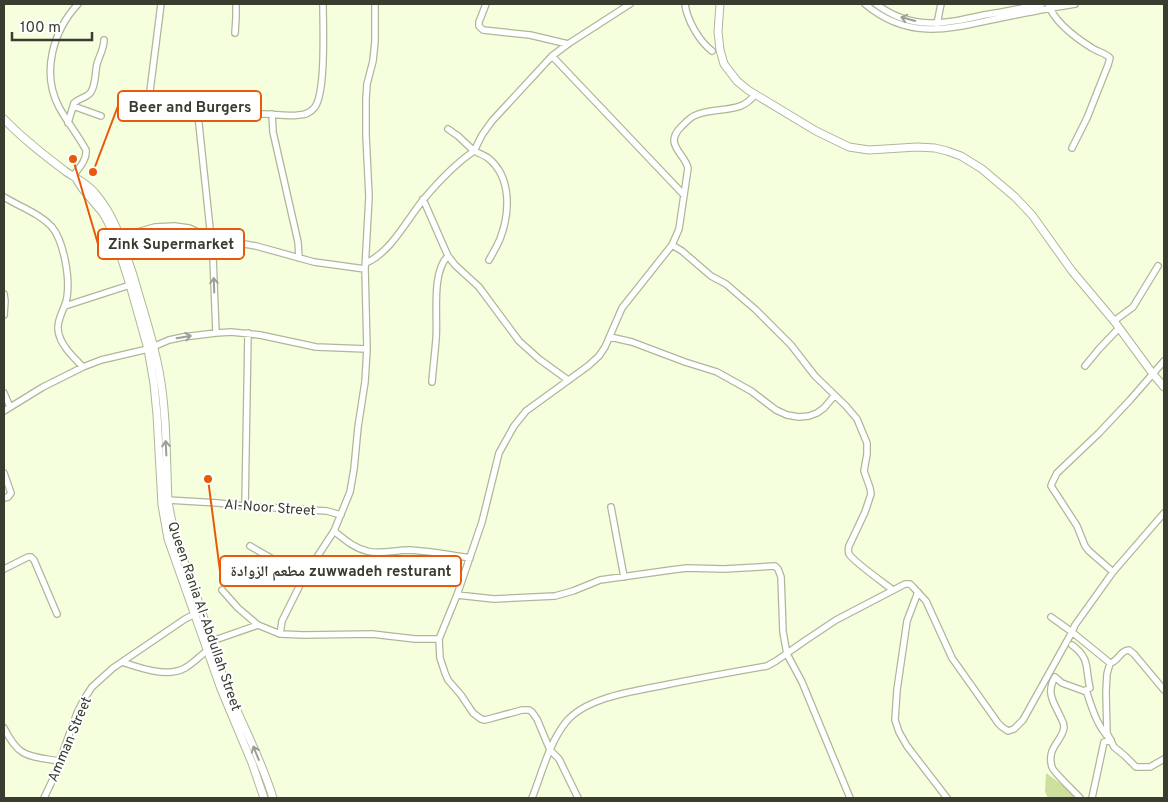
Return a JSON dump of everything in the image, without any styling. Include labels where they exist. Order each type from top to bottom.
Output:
[{"type":"main road","points":[[720,4],[718,32],[722,58],[734,78],[748,90],[822,134],[849,147],[869,150],[930,147],[948,151],[968,159],[1000,183],[1021,203],[1164,387]]},
{"type":"main road","name":"Queen Rania Al-Abdullah Street","points":[[4,119],[25,140],[75,178],[86,183],[109,211],[120,237],[149,328],[157,415],[163,518],[168,538],[218,682],[252,763],[264,798]]},
{"type":"main road","name":"Queen Rania Al-Abdullah Street","points":[[75,178],[108,222],[160,371],[164,408],[169,512],[226,682],[273,798]]},
{"type":"street","points":[[75,178],[87,153],[55,99],[50,76],[51,58],[57,37],[78,4]]},
{"type":"street","points":[[161,4],[151,73],[150,106],[154,112],[164,115],[272,114],[297,116],[311,111],[317,103],[323,59],[323,4]]},
{"type":"street","points":[[235,33],[236,4]]},
{"type":"street","points":[[280,634],[282,622],[304,577],[334,531],[350,492],[354,469],[365,382],[367,348],[366,266],[369,197],[366,98],[375,41],[375,4]]},
{"type":"street","points":[[486,4],[478,22],[483,30],[530,35],[568,44]]},
{"type":"street","points":[[120,237],[155,227],[189,228],[211,238],[256,246],[314,262],[366,266],[388,246],[423,199],[461,160],[474,151],[492,121],[552,56],[630,4]]},
{"type":"street","points":[[685,4],[686,11],[698,37],[712,51]]},
{"type":"street","points":[[865,4],[897,23],[912,28],[930,30],[960,27],[1049,6],[1075,4]]},
{"type":"street","points":[[876,4],[888,12],[914,21],[937,24],[1042,4]]},
{"type":"street","points":[[888,12],[892,4]]},
{"type":"street","points":[[937,24],[941,4]]},
{"type":"street","points":[[1049,6],[1057,19],[1076,37],[1110,58],[1087,118],[1072,148]]},
{"type":"street","points":[[68,123],[75,102],[88,95],[92,89],[96,64],[103,48],[104,40]]},
{"type":"street","points":[[552,56],[684,195]]},
{"type":"street","points":[[578,798],[559,759],[550,750],[534,714],[529,710],[522,710],[489,720],[481,719],[473,713],[445,673],[440,658],[440,639],[458,595],[482,522],[499,453],[514,426],[526,411],[599,356],[610,337],[622,308],[672,245],[680,229],[688,168],[675,142],[674,138],[677,132],[694,116],[701,113],[740,107],[752,99],[755,94]]},
{"type":"street","points":[[73,106],[101,116]]},
{"type":"street","points":[[272,114],[273,132],[298,242],[299,258]]},
{"type":"street","points":[[198,115],[213,257],[216,333]]},
{"type":"street","points":[[448,129],[474,151],[495,165],[504,182],[507,194],[506,216],[500,238],[489,260]]},
{"type":"street","points":[[4,197],[39,216],[53,228],[58,236],[63,250],[67,276],[67,296],[58,322],[59,335],[66,349],[83,367]]},
{"type":"street","points":[[423,199],[448,256],[455,265],[480,287],[520,341],[539,359],[568,380]]},
{"type":"street","points":[[672,245],[682,251],[711,276],[726,284],[756,310],[791,346],[815,376],[857,419],[868,446],[864,471],[870,488],[870,496],[849,546],[849,553],[893,590]]},
{"type":"street","points":[[432,382],[436,338],[437,292],[442,264],[448,256]]},
{"type":"street","points":[[1114,321],[1133,307],[1158,266]]},
{"type":"street","points":[[65,306],[130,285]]},
{"type":"street","points":[[4,294],[4,315]]},
{"type":"street","points":[[1085,366],[1119,328]]},
{"type":"street","points":[[4,411],[43,387],[83,367],[101,360],[151,347],[168,340],[216,333],[248,333],[316,347],[367,348]]},
{"type":"street","points":[[245,506],[248,333]]},
{"type":"street","points":[[610,337],[632,342],[717,372],[751,391],[776,410],[787,415],[799,418],[817,413],[834,396]]},
{"type":"street","points":[[1113,572],[1085,546],[1077,526],[1055,492],[1052,483],[1057,473],[1099,433],[1164,361]]},
{"type":"street","points":[[4,393],[10,407]]},
{"type":"street","points":[[4,473],[10,493],[8,497],[4,498]]},
{"type":"street","name":"Al-Noor Street","points":[[168,500],[327,511],[341,515]]},
{"type":"street","points":[[611,507],[624,577]]},
{"type":"street","points":[[532,798],[550,750],[567,721],[580,710],[597,701],[615,696],[767,666],[776,662],[836,620],[908,584],[918,592],[929,607],[952,658],[998,723],[1002,728],[1014,729],[1023,720],[1075,625],[1113,572],[1164,513]]},
{"type":"street","points":[[334,531],[353,545],[372,553],[408,550],[470,558]]},
{"type":"street","points":[[250,546],[304,577]]},
{"type":"street","points":[[4,569],[31,557],[57,614]]},
{"type":"street","points":[[458,595],[504,599],[555,596],[600,580],[687,568],[724,569],[775,566],[781,577],[783,632],[786,654],[802,682],[850,798]]},
{"type":"street","points":[[222,590],[238,608],[258,625],[280,634],[372,634],[415,639],[440,639]]},
{"type":"street","points":[[918,592],[907,620],[896,690],[895,720],[907,746],[947,798]]},
{"type":"street","name":"Amman Street","points":[[44,798],[77,713],[92,687],[105,674],[184,619],[195,614]]},
{"type":"street","points":[[1052,617],[1110,664]]},
{"type":"street","points":[[212,641],[258,625]]},
{"type":"street","points":[[1072,645],[1081,651],[1085,660],[1090,688],[1084,691],[1062,683],[1055,677],[1051,685],[1051,697],[1064,726],[1050,758],[1052,769],[1080,798]]},
{"type":"street","points":[[1164,690],[1129,650],[1123,652],[1110,664],[1107,674],[1106,692],[1107,733],[1110,740],[1114,747],[1136,767],[1150,767],[1164,759]]},
{"type":"street","points":[[122,662],[151,671],[174,671],[184,668],[204,653]]},
{"type":"street","points":[[1086,690],[1091,706],[1104,733],[1110,740]]},
{"type":"street","points":[[4,728],[17,749],[25,755],[59,762]]},
{"type":"street","points":[[1092,798],[1104,742],[1110,740]]},
{"type":"green space","points":[[1046,773],[1080,798],[1048,798],[1045,792]]},
{"type":"place","name":"Zink Supermarket","points":[[73,159]]},
{"type":"place","name":"Beer and Burgers","points":[[93,172]]},
{"type":"place","name":"مطعم الزوادة zuwwadeh resturant","points":[[208,479]]}]
